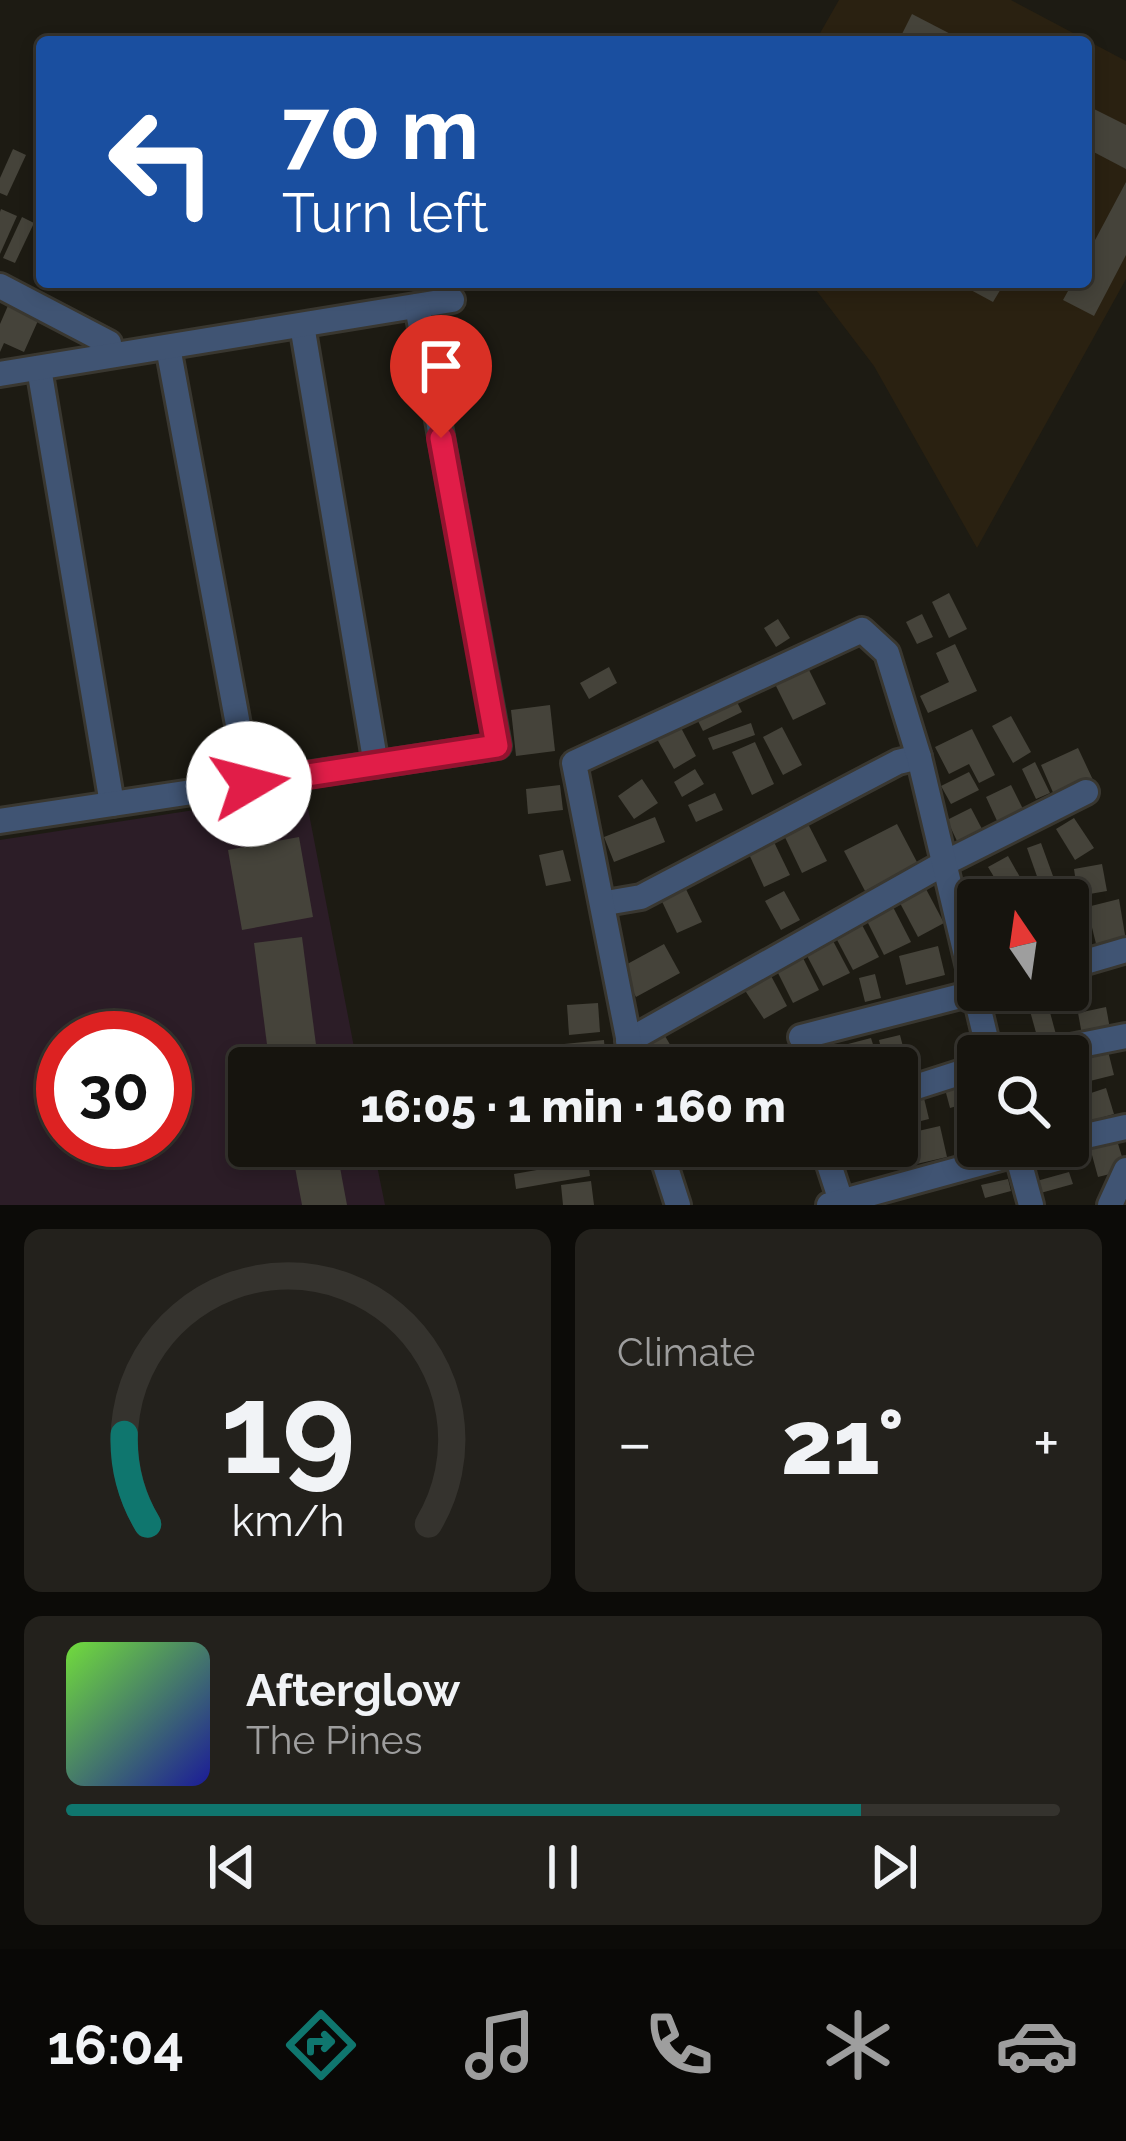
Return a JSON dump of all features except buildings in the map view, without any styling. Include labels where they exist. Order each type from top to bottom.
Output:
[{"type":"street","points":[[0,286],[109,343]]},
{"type":"street","points":[[0,374],[452,300]]},
{"type":"street","points":[[0,821],[497,746],[417,306]]},
{"type":"street","points":[[302,325],[376,765]]},
{"type":"street","points":[[168,346],[249,784]]},
{"type":"street","points":[[39,368],[112,804]]},
{"type":"street","points":[[629,1047],[606,903],[574,764],[862,630],[886,653],[919,757],[957,917]]},
{"type":"street","points":[[606,903],[641,897],[898,762],[919,757]]},
{"type":"street","points":[[628,1041],[941,865],[1086,792]]},
{"type":"street","points":[[1089,961],[1126,950]]},
{"type":"street","points":[[801,1037],[957,997]]},
{"type":"street","points":[[1089,1043],[1126,1036]]},
{"type":"street","points":[[918,1086],[957,1073]]},
{"type":"street","points":[[1089,1138],[1124,1135]]},
{"type":"street","points":[[827,1167],[834,1202],[957,1166]]},
{"type":"street","points":[[666,1167],[678,1205]]},
{"type":"street","points":[[1021,1167],[1031,1205]]},
{"type":"street","points":[[1110,1205],[1126,1170]]},
{"type":"shaded area","points":[[839,0],[1011,0],[1079,36],[818,36]]},
{"type":"shaded area","points":[[1092,43],[1126,61],[1126,279],[977,548],[874,366],[815,288],[1092,288]]},
{"type":"shaded area","points":[[305,793],[354,1047],[228,1047],[228,1167],[377,1167],[385,1205],[0,1205],[0,840]]},
{"type":"route","points":[[249,784],[497,746],[441,438]]}]
